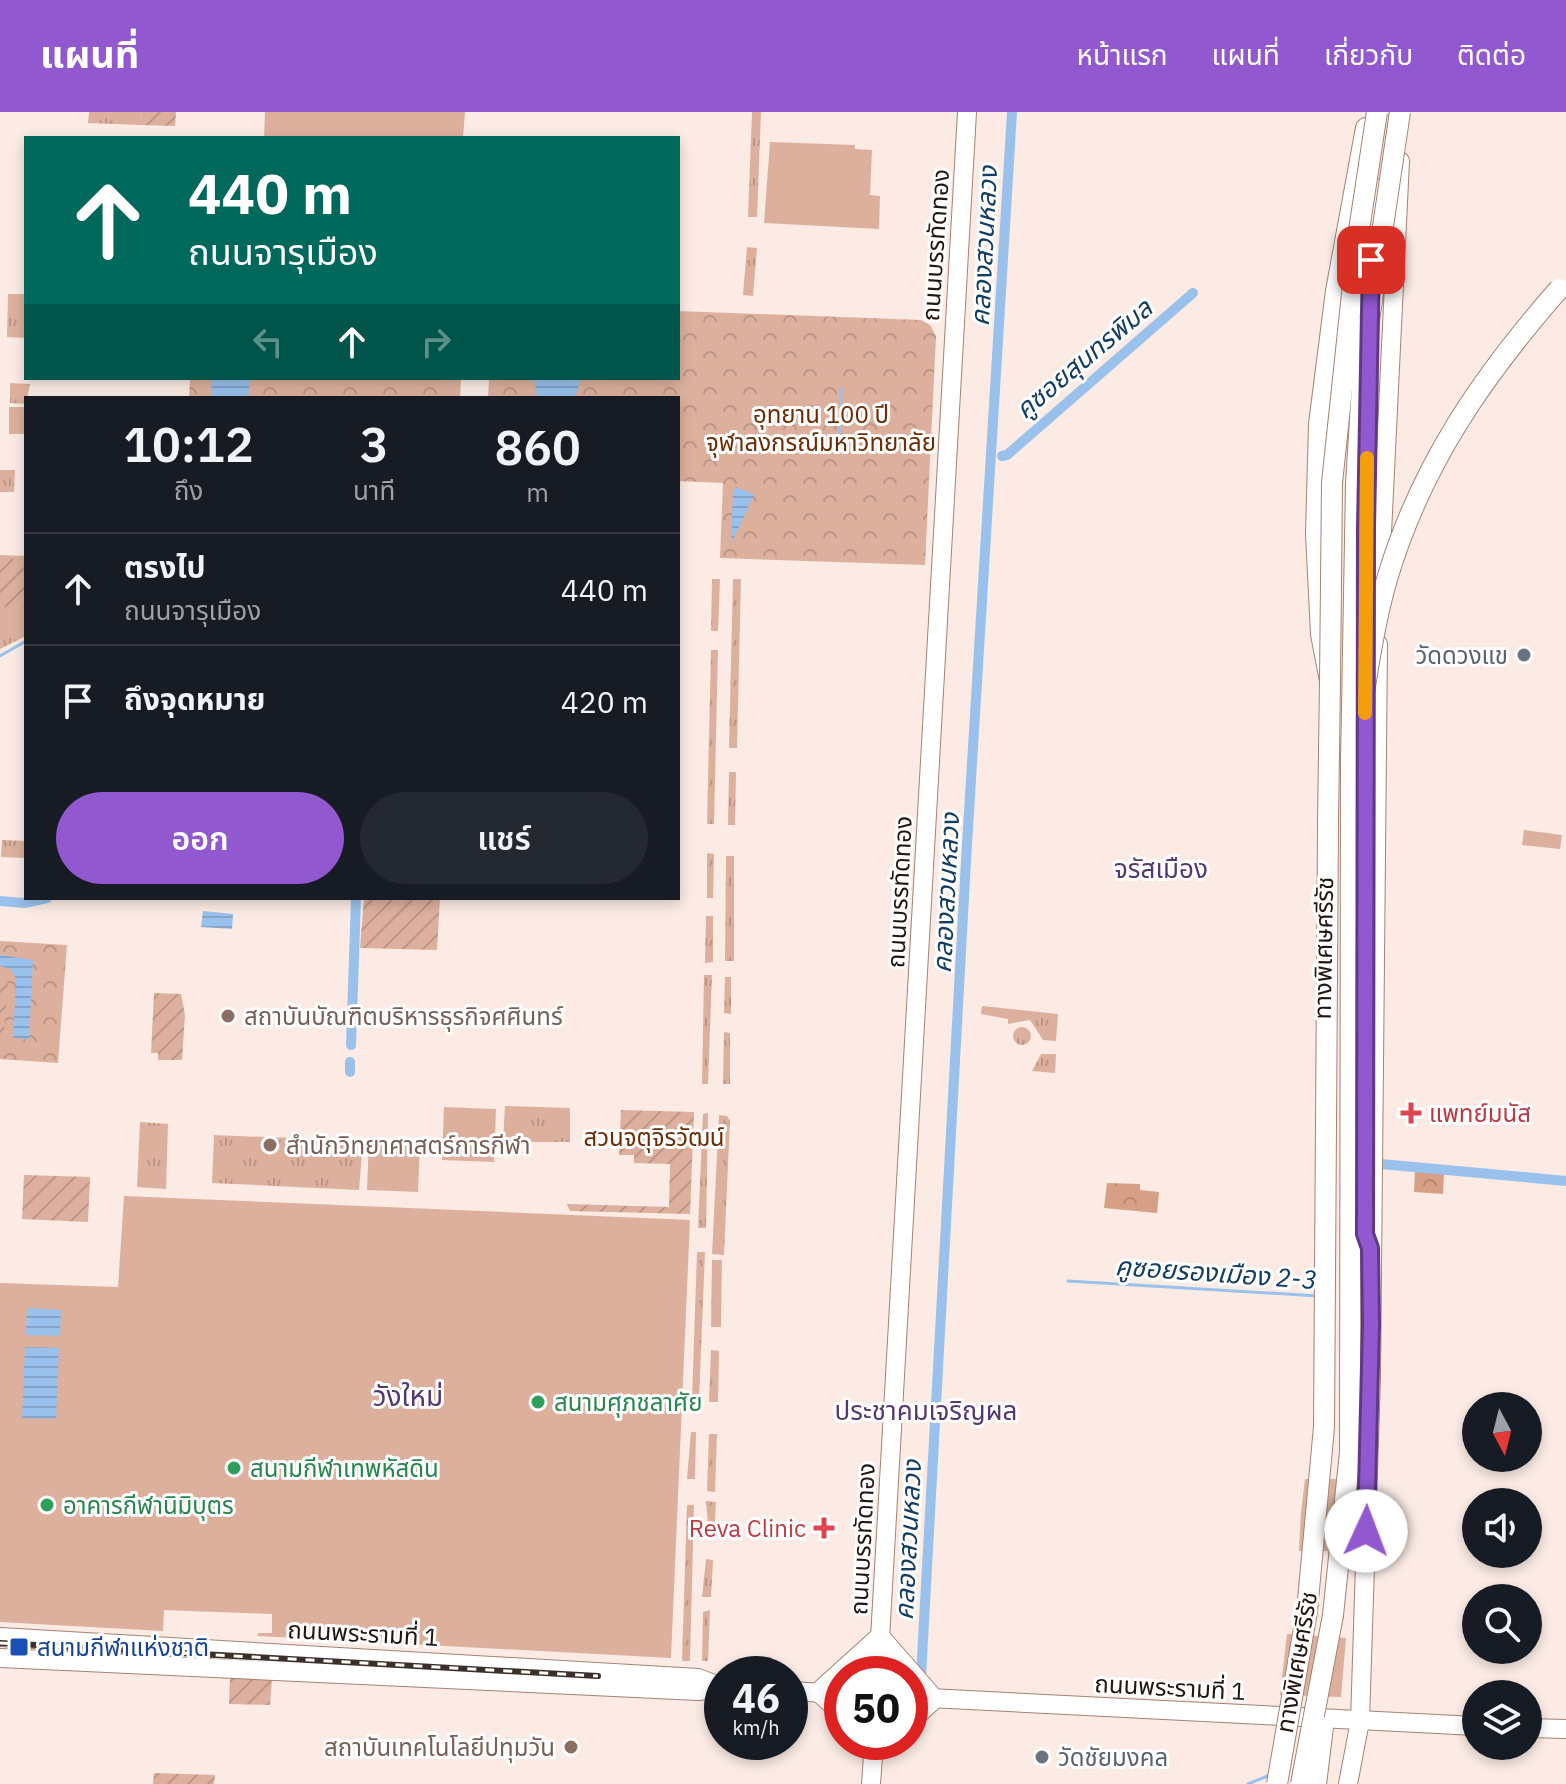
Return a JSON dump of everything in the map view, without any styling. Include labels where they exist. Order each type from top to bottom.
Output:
[{"type":"highway","points":[[1330,681],[1321,634],[1317,579],[1319,424],[1336,291],[1361,153],[1373,112]]},
{"type":"highway","name":"ทางพิเศษศรีรัช","points":[[1277,1784],[1307,1611],[1324,1427],[1332,483],[1373,112]]},
{"type":"highway","name":"ทางพิเศษศรีรัช","points":[[1301,1784],[1333,1615],[1350,1452],[1351,763],[1355,500],[1364,354],[1401,112]]},
{"type":"highway","points":[[1351,763],[1387,581],[1441,448],[1503,353],[1562,286]]},
{"type":"highway","points":[[1316,1784],[1333,1615]]},
{"type":"main road","name":"ถนนบรรทัดทอง","points":[[879,1656],[967,112]]},
{"type":"main road","points":[[1348,1784],[1360,1721],[1371,1378],[1370,1248],[1365,1234],[1370,1090],[1366,528],[1373,112]]},
{"type":"main road","points":[[1370,881],[1380,533],[1401,112]]},
{"type":"main road","points":[[818,1692],[880,1636],[935,1699],[928,1705]]},
{"type":"main road","name":"ถนนพระรามที่ 1","points":[[0,1637],[704,1686]]},
{"type":"main road","name":"ถนนพระรามที่ 1","points":[[0,1658],[670,1683]]},
{"type":"main road","points":[[808,1692],[824,1692]]},
{"type":"main road","points":[[818,1692],[824,1698]]},
{"type":"main road","name":"ถนนพระรามที่ 1","points":[[928,1698],[1462,1725]]},
{"type":"main road","points":[[1542,1728],[1566,1729]]},
{"type":"main road","points":[[871,1760],[871,1784]]},
{"type":"green space","points":[[89,112],[142,112],[141,125],[88,123]]},
{"type":"green space","points":[[142,112],[176,112],[175,126],[141,125]]},
{"type":"green space","points":[[265,112],[465,112],[463,136],[264,136]]},
{"type":"green space","points":[[752,112],[761,112],[757,217],[748,217]]},
{"type":"green space","points":[[770,142],[855,145],[855,149],[872,150],[870,195],[880,196],[879,229],[764,223]]},
{"type":"green space","points":[[747,247],[757,248],[753,296],[743,295]]},
{"type":"green space","points":[[8,294],[24,294],[24,338],[7,337]]},
{"type":"green space","name":"อุทยาน 100 ปี จุฬาลงกรณ์มหาวิทยาลัย","points":[[680,311],[921,320],[930,325],[936,336],[925,565],[720,558],[723,483],[680,481],[680,396],[488,396],[489,380],[680,380]]},
{"type":"green space","points":[[190,380],[461,380],[460,396],[189,396]]},
{"type":"green space","points":[[10,383],[30,384],[24,404],[10,403]]},
{"type":"green space","points":[[9,407],[24,407],[24,434],[9,434]]},
{"type":"green space","points":[[0,470],[15,470],[14,492],[0,492]]},
{"type":"green space","points":[[0,555],[24,556],[24,637],[0,649]]},
{"type":"green space","points":[[0,558],[24,559],[24,608],[0,607]]},
{"type":"green space","points":[[712,579],[720,579],[718,631],[711,631]]},
{"type":"green space","points":[[733,579],[741,579],[737,748],[729,748]]},
{"type":"green space","points":[[711,650],[718,650],[714,824],[707,824]]},
{"type":"green space","points":[[729,772],[736,772],[735,825],[728,825]]},
{"type":"green space","points":[[1524,830],[1562,835],[1560,849],[1522,845]]},
{"type":"green space","points":[[2,840],[24,841],[24,858],[1,857]]},
{"type":"green space","points":[[707,853],[714,854],[713,898],[707,898]]},
{"type":"green space","points":[[726,856],[734,856],[734,961],[725,961]]},
{"type":"green space","points":[[364,900],[440,900],[437,950],[360,948]]},
{"type":"green space","points":[[706,916],[713,916],[713,962],[705,963]]},
{"type":"green space","points":[[0,941],[67,945],[58,1063],[0,1059]]},
{"type":"green space","points":[[0,972],[8,979],[3,1046],[0,1046]]},
{"type":"green space","points":[[704,975],[712,975],[708,1084],[702,1084]]},
{"type":"green space","points":[[725,977],[731,977],[731,1014],[724,1013]]},
{"type":"green space","points":[[154,993],[181,994],[185,1015],[182,1060],[158,1060],[158,1053],[151,1053]]},
{"type":"green space","points":[[982,1006],[1058,1014],[1056,1041],[1043,1040],[1030,1020],[1008,1024],[1008,1019],[981,1014]]},
{"type":"green space","points":[[1022,1027],[1031,1036],[1022,1045],[1013,1036]]},
{"type":"green space","points":[[724,1032],[730,1033],[730,1084],[723,1084]]},
{"type":"green space","points":[[1041,1054],[1056,1054],[1055,1073],[1032,1071]]},
{"type":"green space","points":[[505,1106],[570,1108],[570,1142],[503,1142]]},
{"type":"green space","points":[[444,1107],[496,1109],[494,1162],[442,1160]]},
{"type":"green space","name":"สวนจตุจิรวัฒน์","points":[[621,1110],[694,1112],[690,1214],[570,1211],[567,1204],[669,1207],[670,1164],[634,1163],[634,1155],[619,1155]]},
{"type":"green space","points":[[708,1113],[706,1228],[698,1228],[703,1114]]},
{"type":"green space","points":[[719,1115],[727,1116],[730,1121],[724,1255],[712,1254]]},
{"type":"green space","points":[[140,1122],[168,1124],[166,1189],[137,1187]]},
{"type":"green space","points":[[214,1135],[363,1141],[359,1190],[212,1183]]},
{"type":"green space","points":[[369,1139],[420,1142],[418,1192],[367,1190]]},
{"type":"green space","points":[[1415,1171],[1444,1173],[1443,1194],[1414,1192]]},
{"type":"green space","points":[[24,1175],[90,1177],[88,1222],[22,1219]]},
{"type":"green space","points":[[1107,1183],[1140,1184],[1140,1190],[1159,1192],[1157,1213],[1104,1208]]},
{"type":"green space","name":"สนามกีฬาแห่งชาติ","points":[[124,1196],[690,1220],[671,1658],[258,1636],[258,1633],[272,1633],[272,1614],[164,1610],[163,1631],[0,1622],[0,1283],[118,1287]]},
{"type":"green space","points":[[697,1252],[705,1252],[699,1400],[692,1400]]},
{"type":"green space","points":[[712,1260],[722,1260],[721,1327],[711,1327]]},
{"type":"green space","points":[[711,1350],[719,1351],[718,1402],[709,1402]]},
{"type":"green space","points":[[691,1432],[696,1432],[695,1479],[687,1479]]},
{"type":"green space","points":[[709,1434],[717,1434],[715,1492],[707,1491]]},
{"type":"green space","points":[[1305,1479],[1358,1479],[1358,1513],[1301,1512]]},
{"type":"green space","points":[[706,1501],[716,1502],[714,1536],[709,1536]]},
{"type":"green space","points":[[687,1505],[694,1505],[690,1661],[682,1661]]},
{"type":"green space","points":[[1301,1512],[1358,1513],[1357,1551],[1299,1551]]},
{"type":"green space","points":[[706,1559],[713,1560],[711,1597],[702,1597]]},
{"type":"green space","points":[[710,1610],[708,1656],[704,1656],[702,1661],[703,1612]]},
{"type":"green space","points":[[1287,1634],[1346,1638],[1341,1697],[1280,1695]]},
{"type":"green space","points":[[230,1676],[272,1678],[270,1705],[229,1704]]},
{"type":"green space","points":[[154,1773],[215,1775],[214,1784],[153,1784]]},
{"type":"water","points":[[212,380],[250,380],[248,396],[211,396]]},
{"type":"water","points":[[534,380],[580,380],[576,396],[537,396]]},
{"type":"water","points":[[737,487],[754,495],[731,544],[733,490]]},
{"type":"water","points":[[203,911],[233,914],[232,929],[201,927]]},
{"type":"water","points":[[0,955],[33,960],[29,1039],[13,1038],[16,979],[11,969],[0,966]]},
{"type":"water","points":[[27,1308],[61,1310],[60,1336],[26,1335]]},
{"type":"water","points":[[25,1347],[59,1348],[56,1419],[22,1418]]},
{"type":"waterway","name":"คลองสวนหลวง","points":[[922,1656],[1012,112]]},
{"type":"waterway","name":"คูซอยสุนทรพิมล","points":[[1002,456],[1007,455],[1193,293]]},
{"type":"waterway","points":[[840,433],[841,389]]},
{"type":"waterway","points":[[0,656],[24,642]]},
{"type":"waterway","points":[[0,901],[24,903],[38,900]]},
{"type":"waterway","points":[[351,1045],[356,900]]},
{"type":"waterway","points":[[350,1062],[350,1072]]},
{"type":"waterway","points":[[1381,1164],[1566,1181]]},
{"type":"waterway","name":"คูซอยรองเมือง 2-3","points":[[1068,1281],[1318,1296]]},
{"type":"waterway","points":[[1248,1784],[1270,1775]]},
{"type":"railway","points":[[0,1643],[598,1676]]},
{"type":"slow traffic","points":[[1365,713],[1367,458]]},
{"type":"place","name":"วัดดวงแข","points":[[1524,655]]},
{"type":"place","name":"สถาบันบัณฑิตบริหารธุรกิจศศินทร์","points":[[228,1016]]},
{"type":"place","name":"แพทย์มนัส","points":[[1411,1113]]},
{"type":"place","name":"สำนักวิทยาศาสตร์การกีฬา","points":[[270,1145]]},
{"type":"place","name":"สนามศุภชลาศัย","points":[[538,1402]]},
{"type":"place","name":"สนามกีฬาเทพหัสดิน","points":[[234,1468]]},
{"type":"place","name":"อาคารกีฬานิมิบุตร","points":[[47,1505]]},
{"type":"place","name":"Reva Clinic","points":[[824,1528]]},
{"type":"place","name":"สนามกีฬาแห่งชาติ","points":[[19,1647]]},
{"type":"place","name":"สถาบันเทคโนโลยีปทุมวัน","points":[[571,1747]]},
{"type":"place","name":"วัดชัยมงคล","points":[[1042,1757]]},
{"type":"district","name":"จรัสเมือง","points":[[1161,868]]},
{"type":"district","name":"วังใหม่","points":[[408,1395]]},
{"type":"district","name":"ประชาคมเจริญผล","points":[[926,1410]]},
{"type":"route","points":[[1366,1531],[1371,1324],[1370,1248],[1365,1234],[1364,861],[1371,260]]}]
